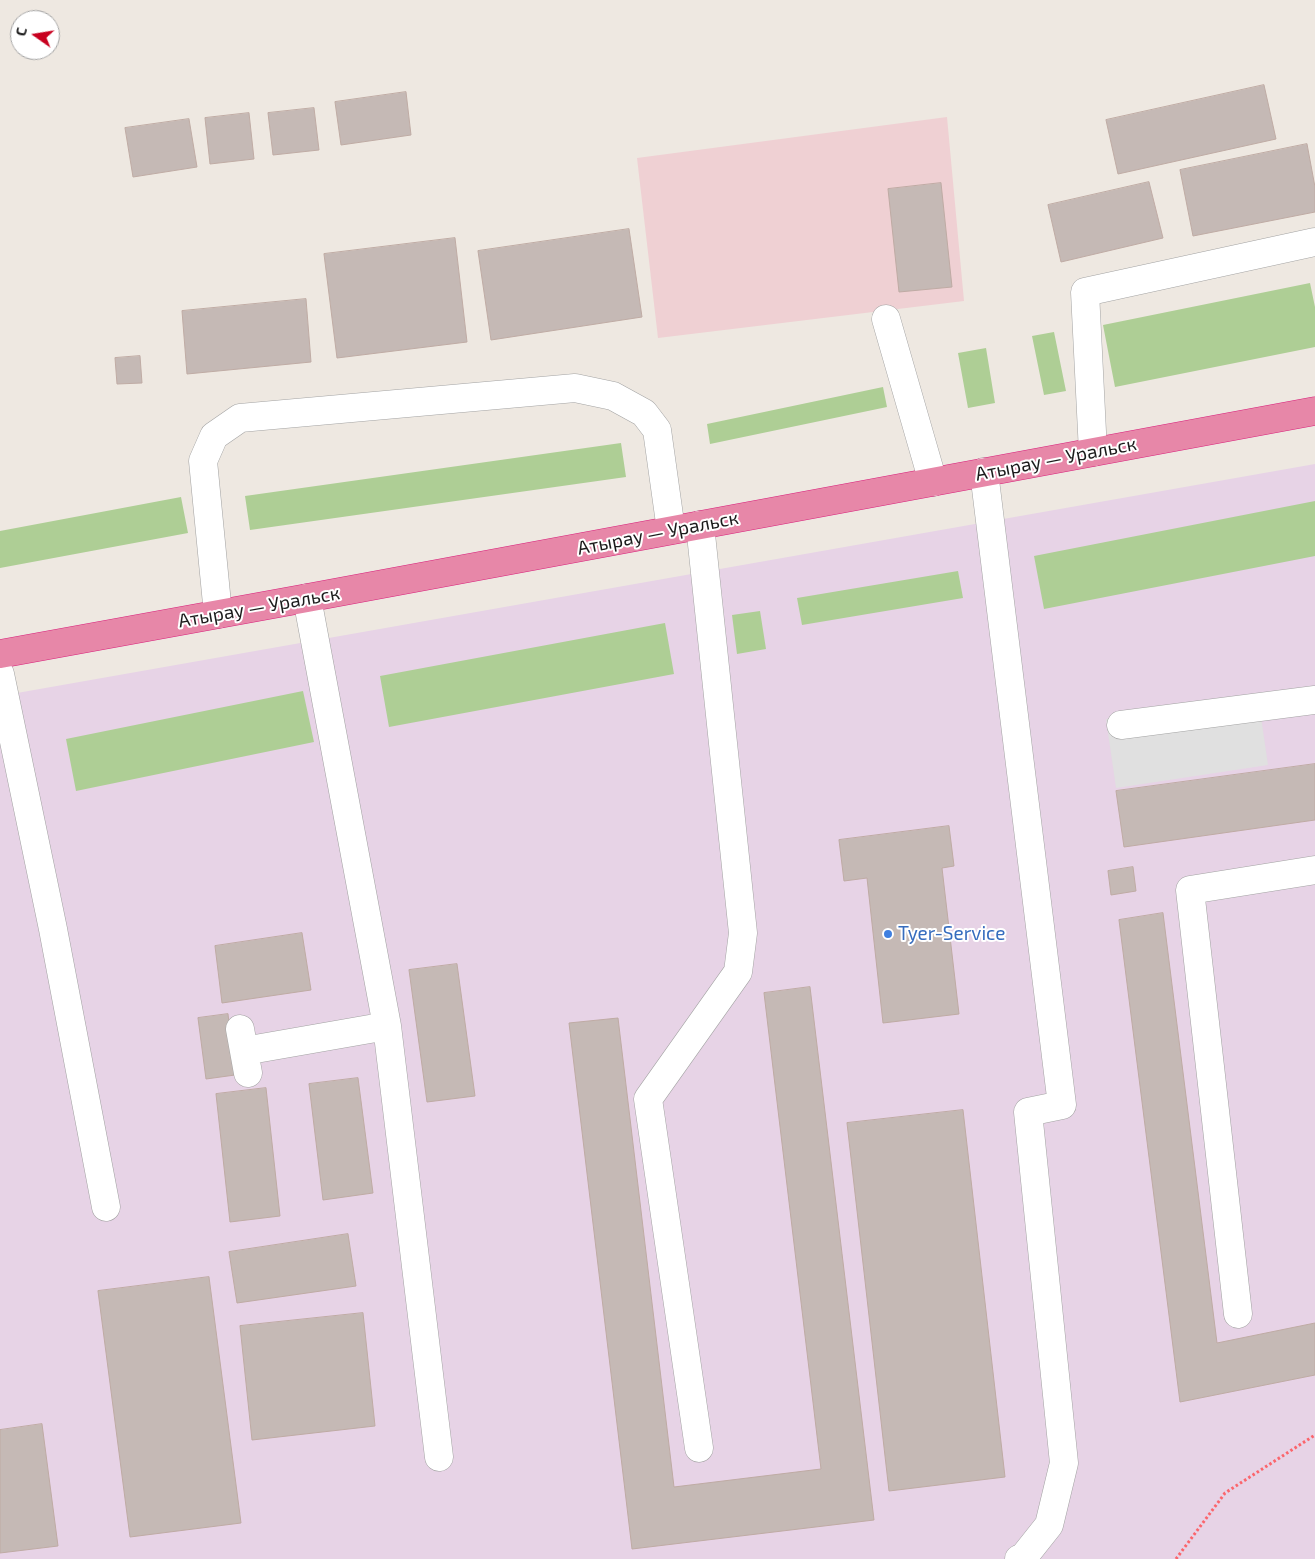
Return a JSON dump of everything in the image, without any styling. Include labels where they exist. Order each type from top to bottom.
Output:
[{"type":"highway","name":"Атырау — Уральск","points":[[0,654],[1315,411]]},
{"type":"lane","points":[[1093,452],[1084,292],[1315,242]]},
{"type":"lane","points":[[886,319],[934,482]]},
{"type":"lane","points":[[218,614],[204,461],[214,436],[240,418],[575,388],[613,396],[644,413],[657,430],[672,530]]},
{"type":"lane","points":[[984,472],[1062,1105],[1028,1112],[1064,1463],[1049,1525],[1022,1559],[1019,1559]]},
{"type":"lane","points":[[699,1448],[648,1099],[738,972],[743,933],[700,525]]},
{"type":"lane","points":[[307,598],[387,1026],[440,1457]]},
{"type":"lane","points":[[0,674],[53,929],[106,1207]]},
{"type":"lane","points":[[1121,726],[1315,700]]},
{"type":"lane","points":[[1238,1314],[1190,890],[1315,870]]},
{"type":"lane","points":[[244,1051],[387,1026]]},
{"type":"path","points":[[1176,1559],[1225,1493],[1315,1435]]},
{"type":"shaded area","points":[[947,117],[964,301],[658,338],[637,158]]},
{"type":"shaded area","points":[[1315,464],[1315,1559],[0,1559],[0,696]]},
{"type":"shaded area","points":[[1258,696],[1268,765],[1116,788],[1106,719]]},
{"type":"green space","points":[[1310,283],[1315,307],[1315,347],[1115,387],[1103,325]]},
{"type":"green space","points":[[1054,332],[1066,391],[1044,395],[1032,336]]},
{"type":"green space","points":[[986,348],[995,403],[968,408],[958,353]]},
{"type":"green space","points":[[883,387],[887,407],[710,444],[707,424]]},
{"type":"green space","points":[[621,443],[626,477],[250,530],[245,496]]},
{"type":"green space","points":[[181,497],[188,533],[0,568],[0,531]]},
{"type":"green space","points":[[1315,501],[1315,556],[1044,609],[1034,556]]},
{"type":"green space","points":[[958,571],[963,598],[802,625],[797,598]]},
{"type":"green space","points":[[760,611],[766,649],[737,654],[732,615]]},
{"type":"green space","points":[[665,623],[674,674],[389,727],[380,676]]},
{"type":"green space","points":[[303,691],[314,742],[76,791],[66,739]]},
{"type":"building","points":[[1264,85],[1276,139],[1118,174],[1106,120]]},
{"type":"building","points":[[406,92],[411,135],[341,145],[335,102]]},
{"type":"building","points":[[314,108],[319,150],[273,155],[268,113]]},
{"type":"building","points":[[249,113],[254,159],[210,164],[205,118]]},
{"type":"building","points":[[189,119],[197,167],[133,177],[125,128]]},
{"type":"building","points":[[1307,144],[1315,187],[1315,212],[1193,236],[1180,170]]},
{"type":"building","points":[[1149,182],[1163,238],[1061,262],[1048,205]]},
{"type":"building","points":[[941,183],[952,287],[899,292],[888,189]]},
{"type":"building","points":[[629,229],[642,317],[491,340],[478,251]]},
{"type":"building","points":[[455,238],[467,342],[337,358],[324,254]]},
{"type":"building","points":[[306,299],[311,362],[187,374],[182,311]]},
{"type":"building","points":[[140,356],[142,383],[117,384],[115,358]]},
{"type":"building","points":[[1315,764],[1315,820],[1124,847],[1116,791]]},
{"type":"building","points":[[949,826],[954,866],[942,868],[959,1014],[883,1023],[867,878],[844,881],[839,840]]},
{"type":"building","points":[[1133,867],[1136,891],[1111,895],[1108,871]]},
{"type":"building","points":[[1163,913],[1217,1343],[1315,1323],[1315,1375],[1180,1402],[1119,920]]},
{"type":"building","points":[[302,933],[311,990],[222,1003],[215,946]]},
{"type":"building","points":[[457,964],[475,1096],[427,1102],[409,970]]},
{"type":"building","points":[[810,987],[874,1520],[632,1549],[569,1023],[618,1018],[674,1487],[821,1469],[764,993]]},
{"type":"building","points":[[228,1014],[235,1075],[206,1079],[198,1018]]},
{"type":"building","points":[[358,1078],[373,1193],[323,1200],[309,1084]]},
{"type":"building","points":[[266,1088],[280,1216],[230,1222],[216,1094]]},
{"type":"building","points":[[963,1110],[1005,1477],[889,1491],[847,1123]]},
{"type":"building","points":[[348,1234],[356,1286],[237,1303],[229,1252]]},
{"type":"building","points":[[209,1277],[241,1523],[130,1537],[98,1291]]},
{"type":"building","points":[[363,1313],[375,1426],[252,1440],[240,1326]]},
{"type":"building","points":[[42,1424],[58,1546],[0,1553],[0,1430]]},
{"type":"place","name":"Tyer-Service","points":[[888,934]]}]
